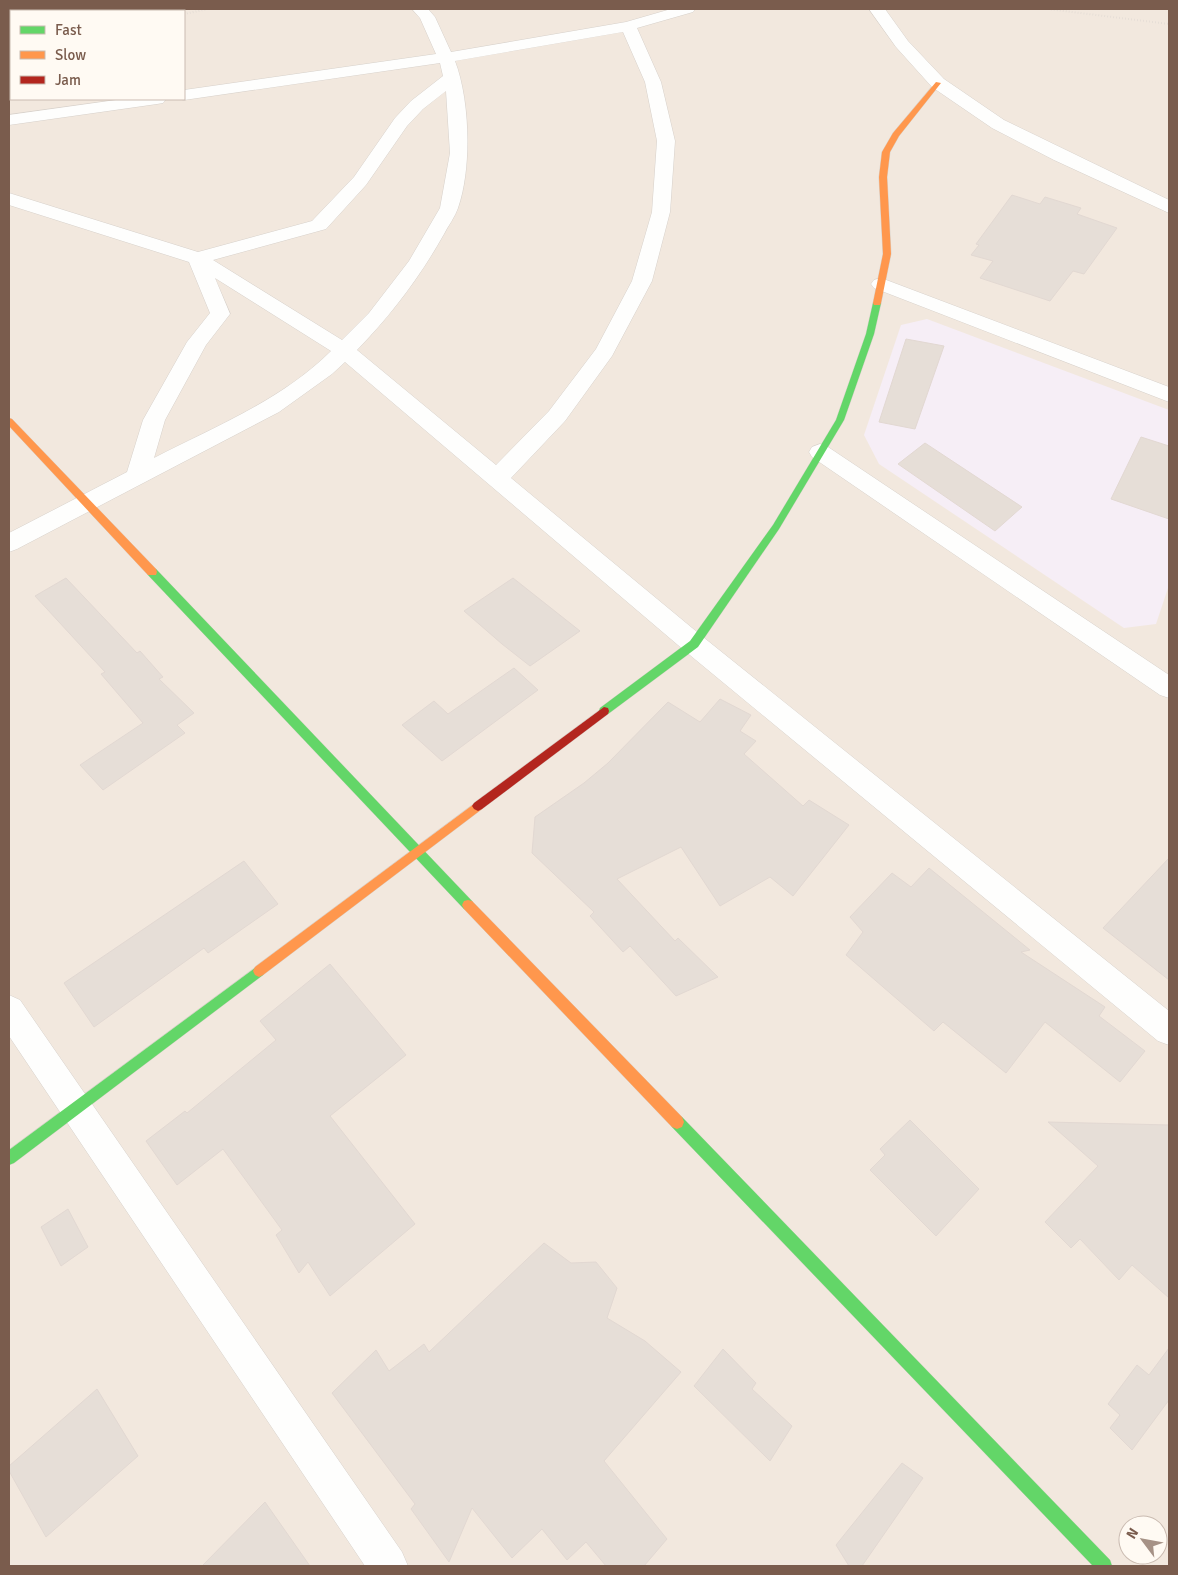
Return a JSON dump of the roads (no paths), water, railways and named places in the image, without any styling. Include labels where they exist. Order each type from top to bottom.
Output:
[{"type":"street","points":[[9,543],[271,407],[325,369],[376,318],[418,263],[449,208],[459,153],[456,100],[451,78],[445,57],[426,17],[420,9]]},
{"type":"street","points":[[185,95],[391,67],[628,26],[687,9]]},
{"type":"street","points":[[877,9],[902,44],[938,84],[998,124],[1060,156],[1169,207]]},
{"type":"street","points":[[497,478],[557,416],[605,351],[642,281],[661,212],[666,141],[654,82],[628,26]]},
{"type":"street","points":[[197,258],[319,224],[360,182],[401,122],[417,105],[451,78]]},
{"type":"street","points":[[9,1158],[694,644],[776,528],[840,420],[870,334],[887,254],[883,177],[886,152],[896,135],[938,84]]},
{"type":"street","points":[[9,120],[150,100]]},
{"type":"street","points":[[9,199],[197,258],[344,350],[694,644],[1169,1030]]},
{"type":"street","points":[[136,476],[154,420],[197,342],[220,314],[197,258]]},
{"type":"street","points":[[881,284],[1169,395]]},
{"type":"street","points":[[9,421],[417,852],[1104,1566]]},
{"type":"street","points":[[820,452],[1169,688]]},
{"type":"street","points":[[9,1010],[388,1566]]}]
